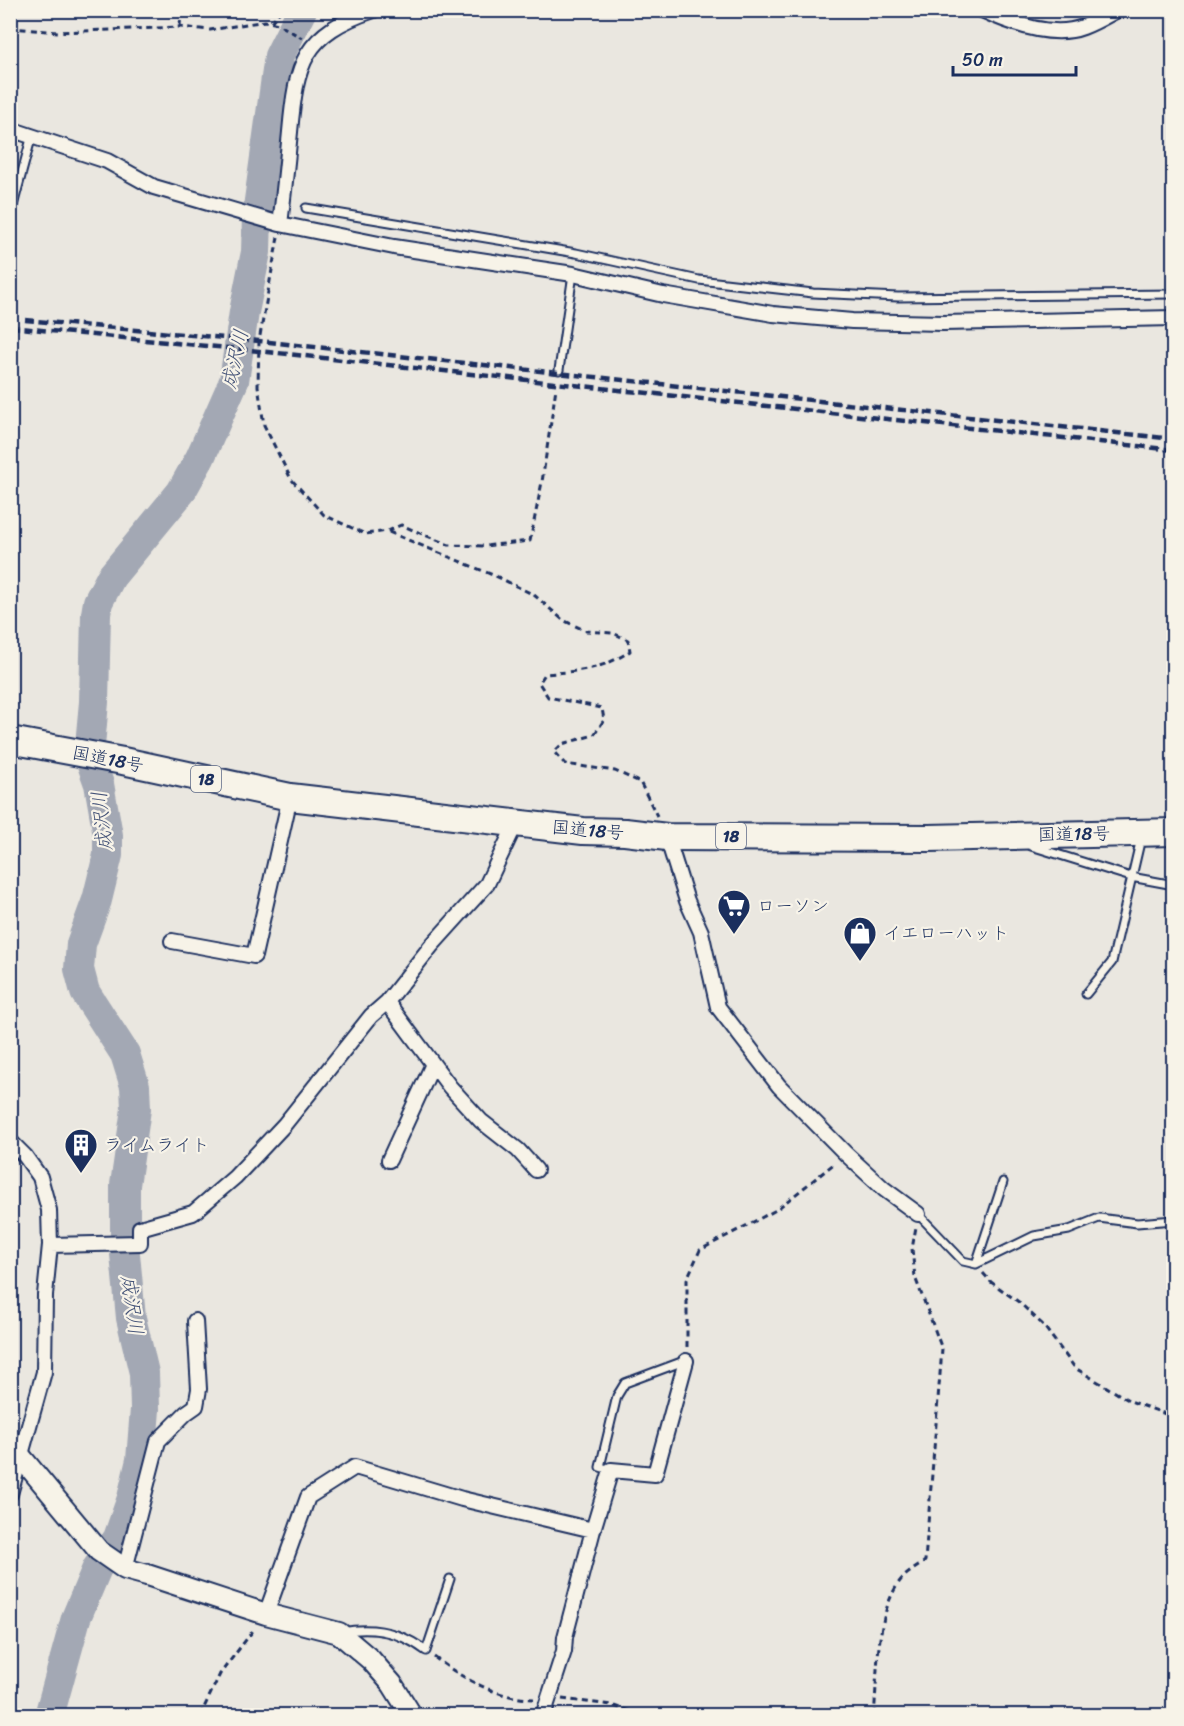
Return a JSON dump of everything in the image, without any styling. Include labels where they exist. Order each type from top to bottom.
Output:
[{"type":"highway","name":"国道18号","points":[[10,740],[123,761],[290,797],[583,831],[625,832],[667,837],[1000,836],[1173,832]]},
{"type":"street","points":[[280,224],[294,88],[302,63],[314,45],[332,28],[374,10]]},
{"type":"street","points":[[982,10],[1006,21],[1044,31],[1080,28],[1117,10]]},
{"type":"street","points":[[10,129],[107,161],[154,187],[280,224],[394,247],[573,274],[663,295],[762,312],[852,321],[943,323],[1173,318]]},
{"type":"street","points":[[172,941],[254,956],[290,797]]},
{"type":"street","points":[[50,1245],[140,1244],[140,1228],[194,1213],[235,1177],[284,1125],[371,1016],[387,1002],[432,945],[487,884],[516,823]]},
{"type":"street","points":[[667,837],[687,901],[701,932],[718,1007],[779,1086],[846,1154],[918,1214]]},
{"type":"street","points":[[387,1002],[450,1086],[481,1121],[518,1150],[536,1170]]},
{"type":"street","points":[[389,1160],[433,1064]]},
{"type":"street","points":[[10,1141],[26,1156],[40,1177],[49,1210],[50,1245],[45,1295],[44,1372],[10,1494]]},
{"type":"street","points":[[121,1567],[158,1441],[196,1406],[199,1389],[195,1321]]},
{"type":"street","points":[[543,1716],[564,1651],[565,1637],[611,1470],[655,1474],[686,1360]]},
{"type":"street","points":[[21,1457],[99,1551],[121,1567],[266,1614],[339,1632],[371,1660],[392,1684],[412,1716]]},
{"type":"street","points":[[266,1614],[308,1497],[355,1467],[462,1499],[593,1530]]},
{"type":"lane","points":[[10,217],[32,135]]},
{"type":"lane","points":[[306,208],[576,254],[699,280],[813,293],[897,297],[1173,294]]},
{"type":"lane","points":[[559,370],[573,274]]},
{"type":"lane","points":[[10,584],[10,590]]},
{"type":"lane","points":[[1086,994],[1113,962],[1142,833]]},
{"type":"lane","points":[[1000,836],[1131,877],[1173,885]]},
{"type":"lane","points":[[976,1264],[1003,1182]]},
{"type":"lane","points":[[918,1214],[963,1261],[976,1264],[1034,1236],[1069,1230],[1099,1218],[1137,1223],[1173,1220]]},
{"type":"lane","points":[[611,1470],[600,1467],[617,1396],[625,1383],[686,1360]]},
{"type":"lane","points":[[339,1632],[362,1628],[390,1632],[426,1651],[450,1579]]},
{"type":"path","points":[[180,27],[181,10]]},
{"type":"path","points":[[271,22],[281,10]]},
{"type":"path","points":[[10,28],[59,32],[180,27],[210,30],[271,22],[314,45]]},
{"type":"path","points":[[280,224],[260,341],[258,386],[264,425],[291,479],[324,515],[365,534],[388,531],[401,525],[449,545],[484,546],[530,541],[542,482],[556,388]]},
{"type":"path","points":[[388,531],[500,578],[534,595],[563,620],[586,631],[613,633],[628,640],[630,651],[613,662],[578,671],[545,674],[539,683],[548,697],[602,708],[604,720],[594,735],[562,744],[554,752],[565,764],[615,771],[640,782],[667,837]]},
{"type":"path","points":[[686,1360],[687,1279],[700,1250],[776,1210],[846,1154]]},
{"type":"path","points":[[874,1716],[880,1637],[888,1602],[901,1580],[925,1561],[942,1349],[925,1308],[912,1262],[918,1214]]},
{"type":"path","points":[[976,1264],[991,1282],[1020,1303],[1042,1325],[1075,1368],[1130,1401],[1173,1417]]},
{"type":"path","points":[[200,1716],[219,1674],[266,1614]]},
{"type":"path","points":[[426,1651],[451,1670],[485,1688],[524,1699],[611,1705],[645,1716]]},
{"type":"waterway","name":"成沢川","points":[[49,1716],[76,1618],[97,1568],[118,1538],[132,1498],[141,1460],[145,1409],[144,1373],[131,1318],[125,1254],[125,1185],[136,1109],[135,1086],[125,1054],[85,992],[79,969],[81,944],[97,900],[108,855],[108,835],[99,784],[89,756],[94,702],[96,614],[98,602],[111,577],[181,492],[200,458],[234,381],[256,252],[257,215],[279,56],[302,10]]},
{"type":"railway","points":[[25,320],[259,341],[1174,439]]},
{"type":"railway","points":[[10,327],[259,351],[1174,450]]},
{"type":"place","name":"ローソン","points":[[734,935]]},
{"type":"place","name":"イエローハット","points":[[860,962]]},
{"type":"place","name":"ライムライト","points":[[81,1174]]}]
